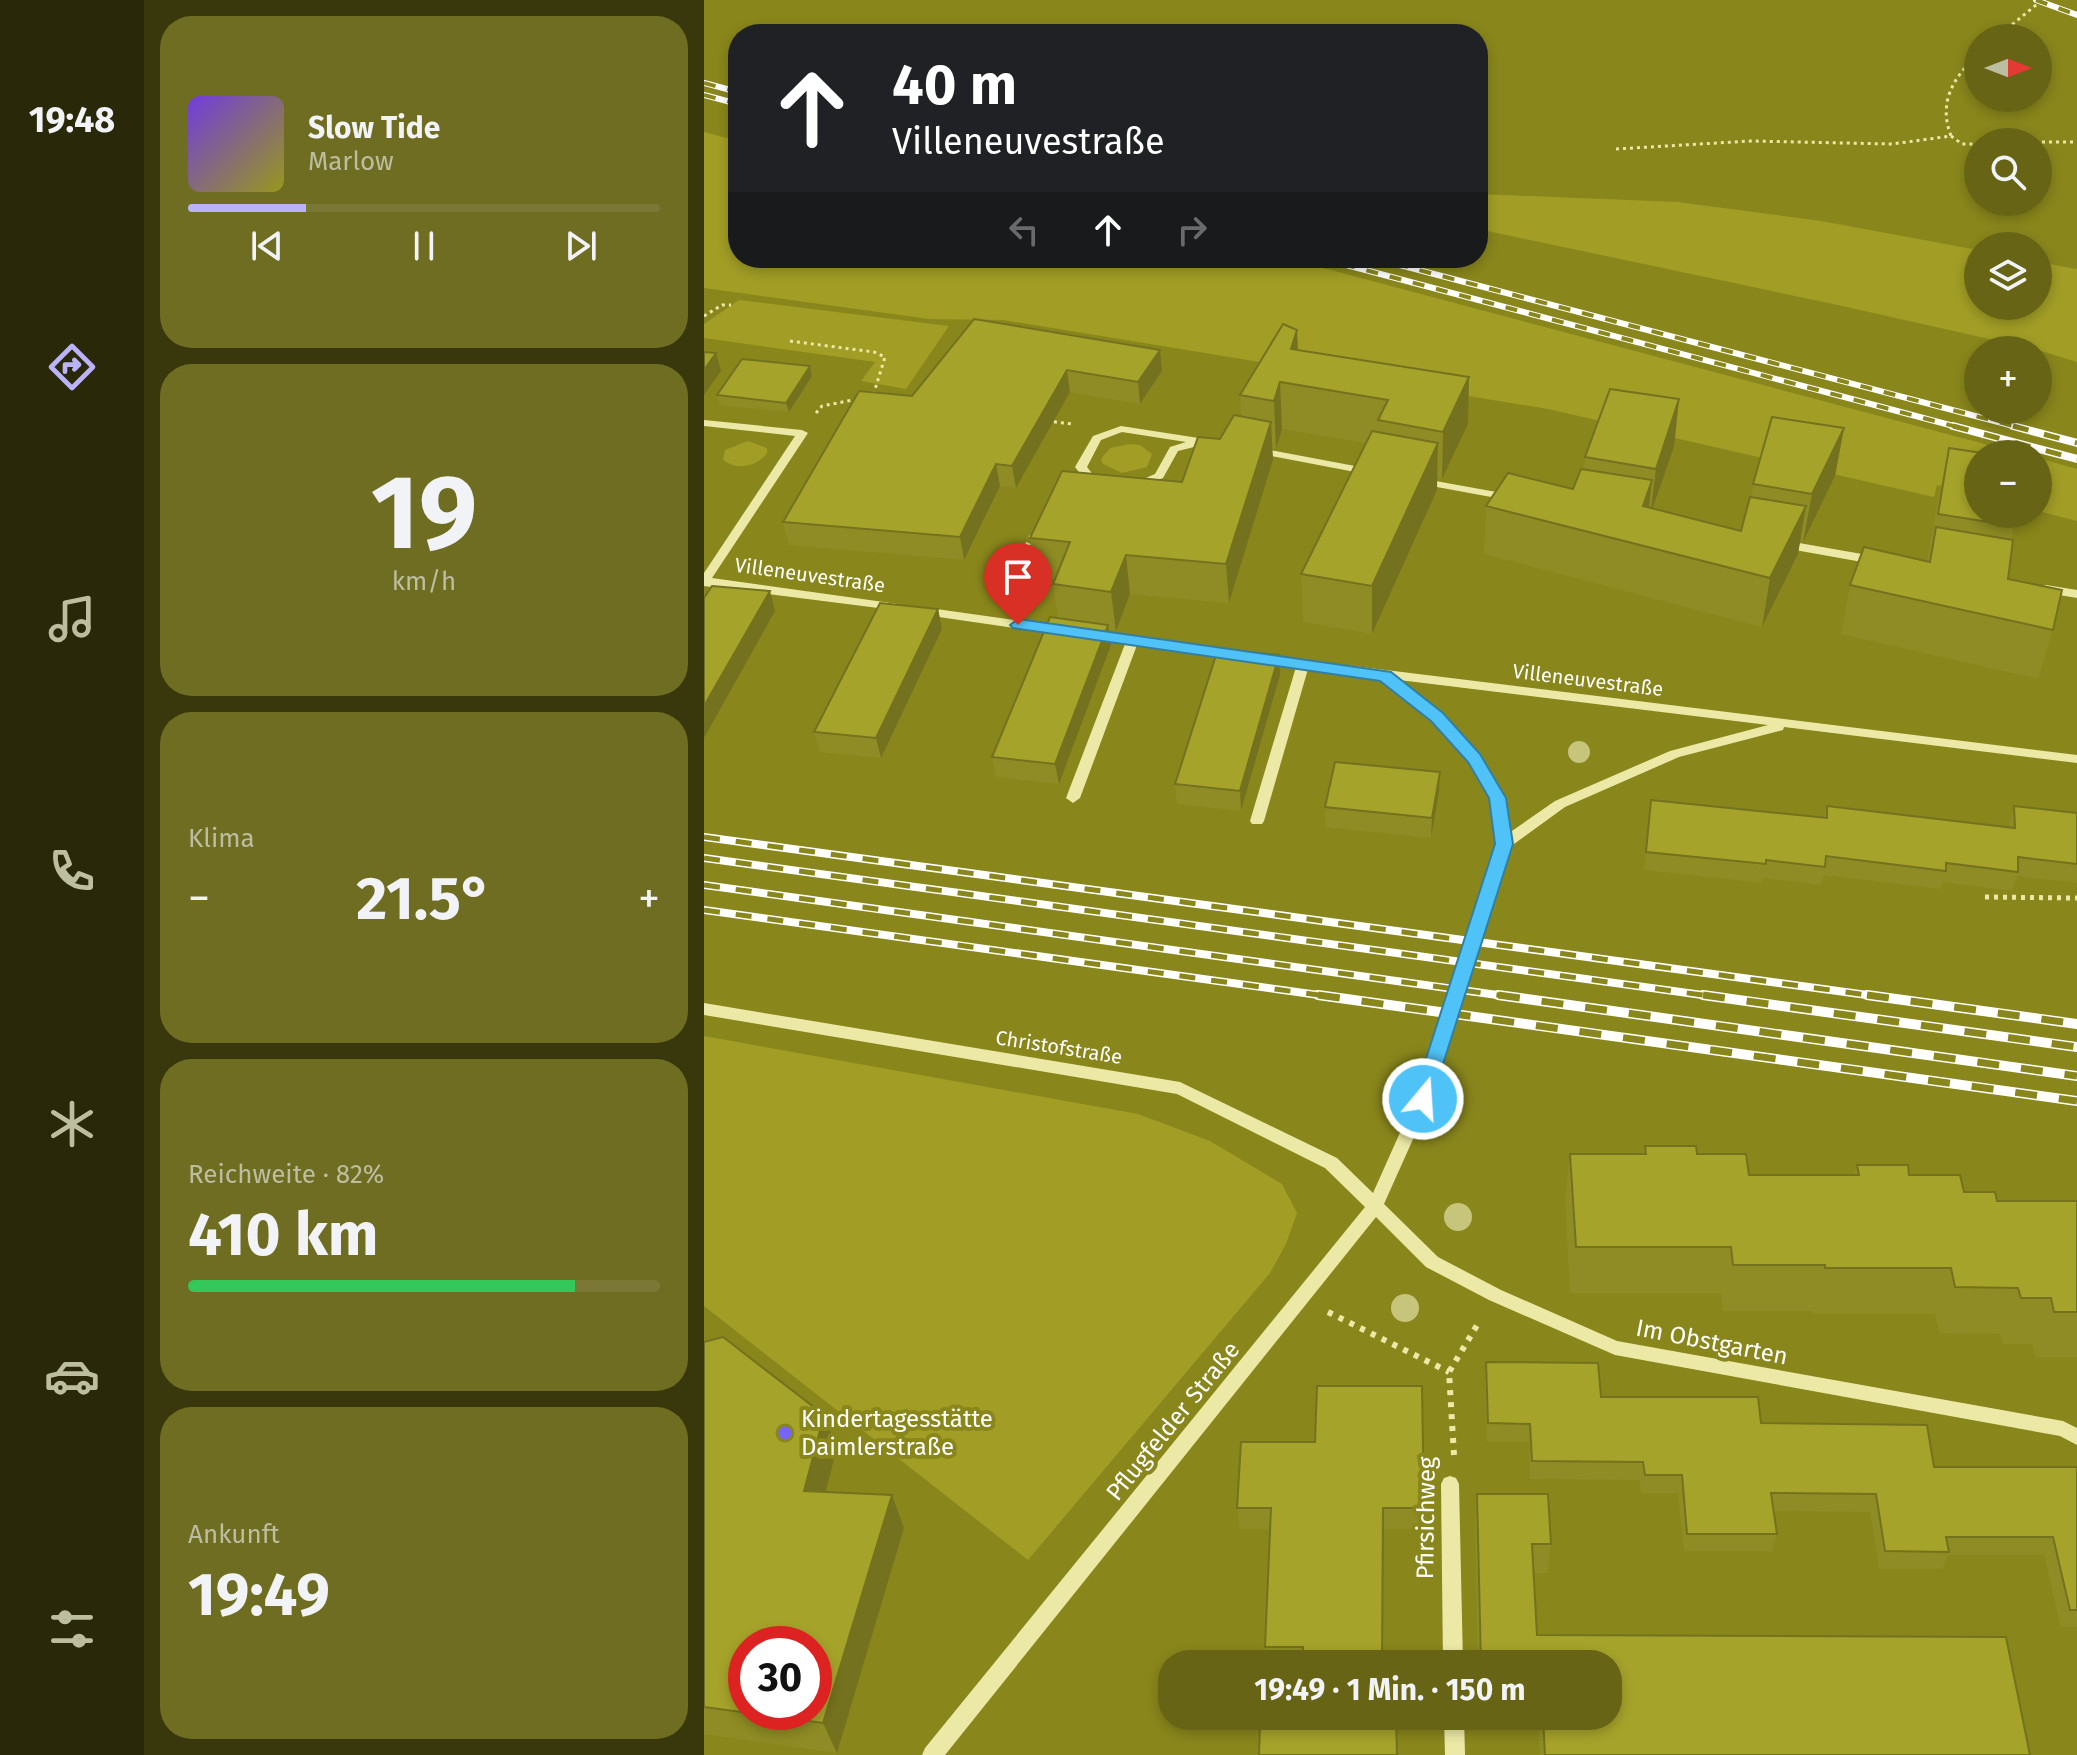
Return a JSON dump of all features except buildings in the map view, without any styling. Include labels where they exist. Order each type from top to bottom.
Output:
[{"type":"street","points":[[704,423],[802,433],[704,581]]},
{"type":"street","points":[[1203,441],[1174,449],[1159,476],[1141,486],[1090,479],[1081,467],[1097,438],[1121,429],[1203,441],[1385,474]]},
{"type":"street","points":[[1400,477],[1521,499]]},
{"type":"street","points":[[1767,542],[1891,563]]},
{"type":"street","name":"Villeneuvestraße","points":[[704,581],[1241,656]]},
{"type":"street","points":[[2031,586],[2077,594]]},
{"type":"street","points":[[1073,798],[1132,641]]},
{"type":"street","name":"Villeneuvestraße","points":[[1256,658],[2077,759]]},
{"type":"street","points":[[1257,821],[1303,664]]},
{"type":"street","name":"Villeneuvestraße","points":[[1385,676],[1437,717],[1474,758],[1497,798],[1504,844],[1423,1099]]},
{"type":"street","name":"Villeneuvestraße","points":[[1504,844],[1560,804],[1675,754],[1787,725]]},
{"type":"street","name":"Christofstraße","points":[[704,1009],[1180,1088],[1331,1163],[1375,1206]]},
{"type":"street","name":"Pflugfelder Straße","points":[[932,1755],[1375,1206],[1423,1099]]},
{"type":"street","name":"Im Obstgarten","points":[[1375,1206],[1432,1262],[1495,1295],[1615,1348],[2063,1429],[2077,1437]]},
{"type":"street","name":"Pfirsichweg","points":[[1450,1484],[1453,1650]]},
{"type":"street","points":[[1454,1730],[1455,1755]]},
{"type":"path","points":[[2013,24],[2042,0]]},
{"type":"path","points":[[1964,69],[1946,98],[1945,117],[1951,136],[1964,144]]},
{"type":"path","points":[[1616,149],[1751,141],[1892,144],[1951,136]]},
{"type":"path","points":[[2052,142],[2077,142]]},
{"type":"path","points":[[704,316],[722,305],[731,305]]},
{"type":"path","points":[[790,341],[874,352],[885,357],[872,390],[874,401],[850,398],[822,406],[802,433]]},
{"type":"path","points":[[1044,420],[1121,429]]},
{"type":"path","points":[[990,621],[1039,523]]},
{"type":"path","points":[[1985,897],[2077,898]]},
{"type":"path","points":[[1302,1299],[1449,1372],[1495,1295]]},
{"type":"path","name":"Pfirsichweg","points":[[1449,1372],[1454,1466],[1450,1484]]},
{"type":"shaded area","points":[[704,132],[728,138],[728,268],[1324,268],[1969,440],[1964,440],[1964,492],[1937,485],[1934,497],[1548,409],[1003,320],[929,319],[704,288]]},
{"type":"shaded area","points":[[1488,194],[1678,202],[1821,221],[1964,247],[1964,320],[2052,320],[2052,265],[2077,269],[2077,362],[2052,354],[2052,336],[1976,336],[1488,231]]},
{"type":"shaded area","points":[[739,300],[949,326],[906,389],[861,381],[875,362],[704,338],[704,324]]},
{"type":"shaded area","points":[[748,441],[767,448],[767,453],[758,462],[734,466],[723,460],[725,450]]},
{"type":"shaded area","points":[[1140,445],[1152,454],[1147,467],[1122,473],[1103,464],[1101,459],[1110,448]]},
{"type":"shaded area","points":[[2052,462],[2077,469],[2077,521],[2052,515]]},
{"type":"shaded area","points":[[704,1036],[1138,1114],[1210,1141],[1282,1184],[1297,1213],[1286,1244],[1270,1273],[1028,1560],[704,1306]]},
{"type":"railway","points":[[2036,0],[2077,15]]},
{"type":"railway","points":[[704,83],[728,89]]},
{"type":"railway","points":[[704,95],[728,101]]},
{"type":"railway","points":[[1358,268],[1961,428]]},
{"type":"railway","points":[[1411,268],[2021,428]]},
{"type":"railway","points":[[1953,426],[2077,459]]},
{"type":"railway","points":[[2013,426],[2077,443]]},
{"type":"railway","points":[[704,837],[1882,997]]},
{"type":"railway","points":[[704,858],[1717,997]]},
{"type":"railway","points":[[704,885],[1512,997]]},
{"type":"railway","points":[[704,910],[1333,997]]},
{"type":"railway","points":[[1318,995],[2077,1101]]},
{"type":"railway","points":[[1498,995],[2077,1076]]},
{"type":"railway","points":[[1703,995],[2077,1047]]},
{"type":"railway","points":[[1867,995],[2077,1024]]},
{"type":"place","name":"Kindertagesstätte Daimlerstraße","points":[[785,1433]]},
{"type":"route","points":[[1018,625],[1385,676],[1437,717],[1474,758],[1497,798],[1504,844],[1423,1099]]}]
